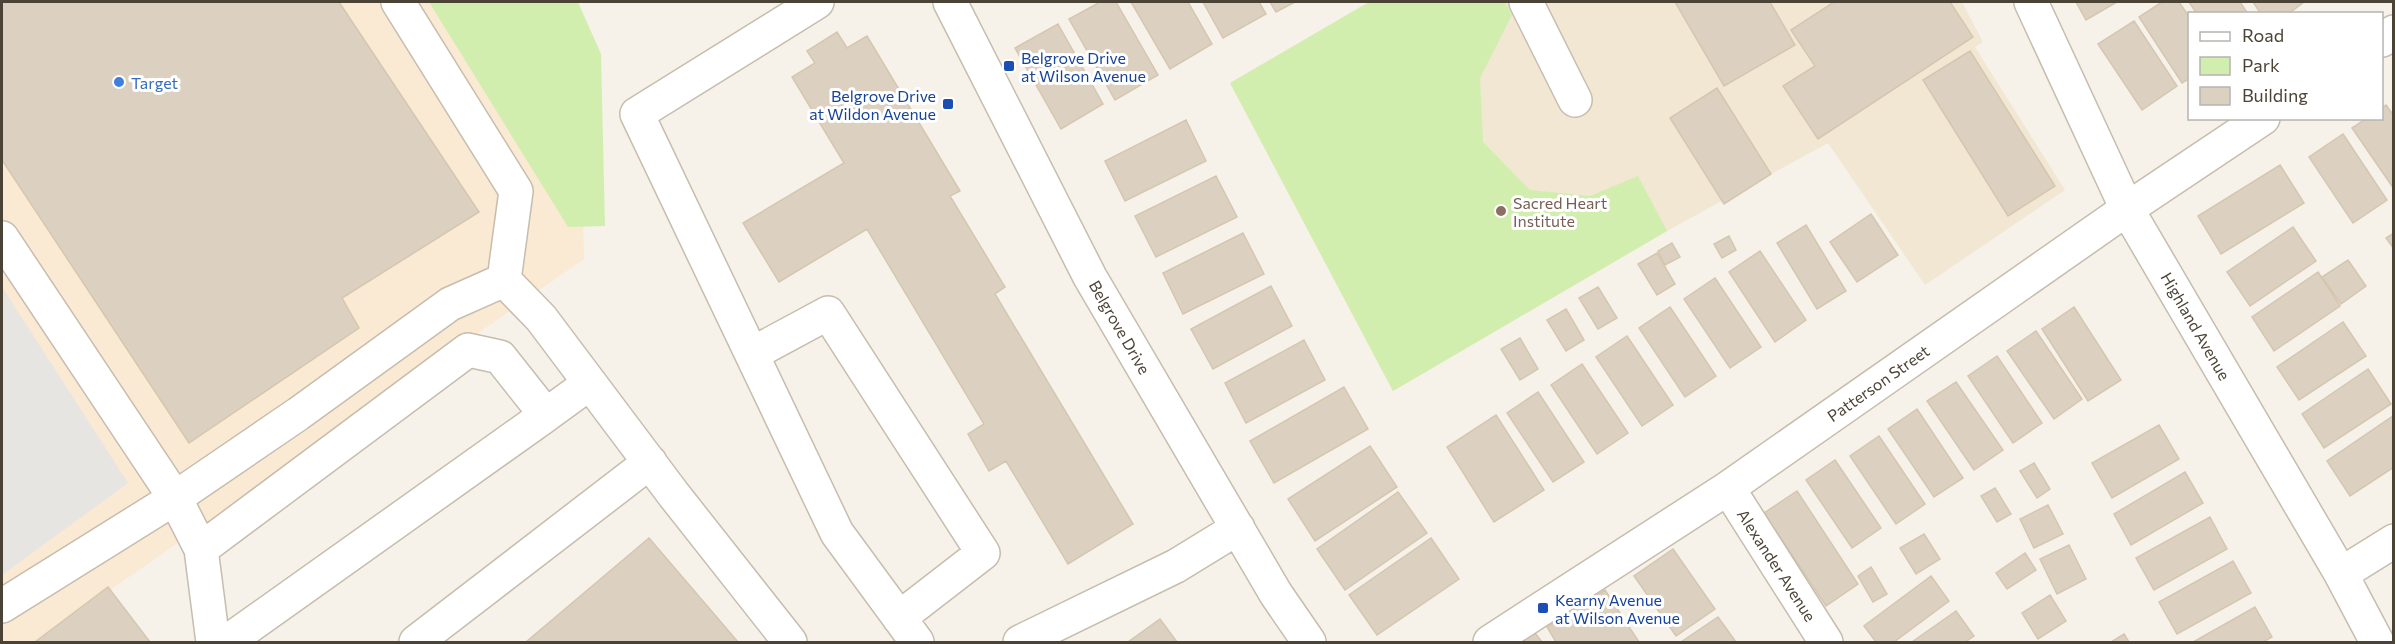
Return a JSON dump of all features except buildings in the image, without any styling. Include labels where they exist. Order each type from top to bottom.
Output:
[{"type":"street","points":[[398,2],[516,190],[504,280]]},
{"type":"street","points":[[752,354],[828,313],[983,553],[908,630],[837,533],[637,114],[817,2]]},
{"type":"street","name":"Belgrove Drive","points":[[951,2],[1090,277],[1276,594],[1309,642]]},
{"type":"street","points":[[1526,2],[1575,100]]},
{"type":"street","name":"Highland Avenue","points":[[2031,2],[2127,209],[2341,574],[2377,642]]},
{"type":"street","name":"Patterson Street","points":[[1491,642],[1728,488],[2127,209],[2260,120]]},
{"type":"street","points":[[2,238],[176,498],[201,549],[213,642]]},
{"type":"street","points":[[504,280],[541,318],[790,642]]},
{"type":"street","points":[[2,606],[176,498],[298,414],[450,304],[504,280]]},
{"type":"street","points":[[201,549],[468,350],[500,357],[546,415]]},
{"type":"street","points":[[227,642],[590,383]]},
{"type":"street","points":[[416,642],[650,462]]},
{"type":"street","name":"Alexander Avenue","points":[[1728,488],[1826,642]]},
{"type":"street","points":[[1020,642],[1176,566],[1238,528]]},
{"type":"street","points":[[2341,574],[2394,541]]},
{"type":"shaded area","points":[[2,2],[473,2],[582,184],[584,259],[36,642],[2,642]]},
{"type":"shaded area","name":"Sacred Heart Institute","points":[[1369,2],[1962,2],[1983,42],[1975,47],[2065,190],[1925,285],[1828,143],[1667,231],[1393,391],[1230,83]]},
{"type":"shaded area","points":[[2,287],[128,483],[2,575]]},
{"type":"green space","points":[[429,2],[578,2],[601,54],[605,226],[568,227]]},
{"type":"green space","points":[[1369,2],[1505,2],[1512,15],[1480,78],[1483,142],[1530,190],[1590,196],[1638,176],[1667,231],[1393,391],[1230,83]]},
{"type":"place","name":"Belgrove Drive at Wilson Avenue","points":[[1009,66]]},
{"type":"place","name":"Target","points":[[119,82]]},
{"type":"place","name":"Belgrove Drive at Wildon Avenue","points":[[948,104]]},
{"type":"place","name":"Sacred Heart Institute","points":[[1501,211]]},
{"type":"place","name":"Kearny Avenue at Wilson Avenue","points":[[1543,608]]}]
